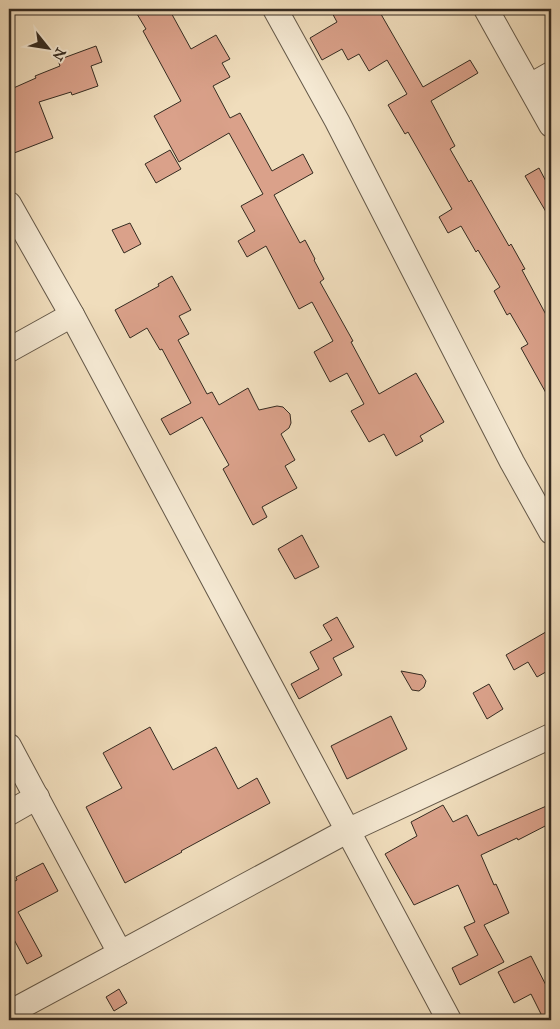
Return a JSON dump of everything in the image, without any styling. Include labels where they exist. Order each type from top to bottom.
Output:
[{"type":"street","points":[[275,9],[337,121],[512,462],[551,532]]},
{"type":"street","points":[[486,9],[551,125]]},
{"type":"street","points":[[530,86],[551,74]]},
{"type":"street","points":[[9,204],[72,315],[449,1020]]},
{"type":"street","points":[[9,350],[72,315]]},
{"type":"street","points":[[9,1013],[347,831],[551,736]]},
{"type":"street","points":[[9,746],[120,953]]},
{"type":"street","points":[[9,813],[37,797]]},
{"type":"building","points":[[134,9],[169,9],[191,49],[216,35],[230,59],[222,63],[230,77],[213,86],[230,118],[240,113],[272,171],[303,154],[313,173],[274,195],[300,243],[305,240],[324,279],[320,282],[353,341],[351,342],[379,394],[416,373],[444,422],[420,436],[423,441],[396,456],[384,434],[369,442],[351,411],[364,404],[347,373],[330,382],[314,352],[333,341],[312,302],[299,309],[266,246],[247,257],[238,241],[255,231],[241,206],[263,194],[229,133],[179,162],[154,116],[181,101],[143,31],[146,29]]},
{"type":"building","points":[[330,9],[378,9],[423,87],[470,60],[478,73],[431,101],[455,146],[450,149],[469,182],[471,180],[509,246],[511,244],[525,269],[522,270],[551,324],[551,402],[521,348],[528,344],[510,313],[507,315],[494,291],[500,287],[478,250],[476,252],[461,226],[448,233],[439,217],[452,209],[408,132],[405,134],[388,105],[407,94],[387,60],[369,71],[359,54],[348,60],[342,49],[322,60],[310,38],[337,22]]},
{"type":"building","points":[[96,46],[102,62],[91,66],[98,86],[72,95],[71,92],[39,102],[53,138],[9,155],[9,90],[36,78],[35,76],[60,66],[58,60]]},
{"type":"building","points":[[170,150],[181,169],[156,183],[145,164]]},
{"type":"building","points":[[539,168],[551,191],[551,215],[549,217],[525,176]]},
{"type":"building","points":[[130,223],[141,244],[124,253],[112,230]]},
{"type":"building","points":[[172,276],[191,310],[179,316],[189,334],[178,340],[207,394],[212,392],[219,405],[248,388],[259,410],[277,406],[283,407],[290,414],[291,423],[289,428],[281,434],[295,460],[285,466],[297,488],[262,507],[267,517],[253,525],[223,469],[229,465],[202,417],[170,435],[161,419],[191,403],[162,349],[160,350],[147,328],[130,338],[115,310],[159,286],[158,284]]},
{"type":"building","points":[[302,535],[319,567],[295,579],[278,549]]},
{"type":"building","points":[[337,617],[354,647],[333,658],[342,675],[299,699],[291,684],[319,669],[310,652],[332,640],[323,625]]},
{"type":"building","points":[[551,629],[551,669],[537,677],[528,662],[514,670],[506,655]]},
{"type":"building","points":[[401,671],[422,675],[426,681],[424,687],[419,691],[412,690]]},
{"type":"building","points":[[489,684],[503,709],[487,719],[473,693]]},
{"type":"building","points":[[391,716],[407,749],[347,779],[331,746]]},
{"type":"building","points":[[150,727],[173,770],[216,747],[238,789],[257,778],[270,803],[125,883],[86,807],[122,788],[103,753]]},
{"type":"building","points":[[551,804],[551,823],[518,840],[517,838],[481,855],[509,913],[484,925],[504,962],[460,985],[452,968],[478,955],[464,927],[475,922],[458,885],[414,905],[385,854],[417,836],[411,822],[443,805],[453,822],[467,815],[478,836]]},
{"type":"building","points":[[43,863],[58,891],[18,912],[42,956],[27,964],[9,930],[9,884],[17,880],[16,877]]},
{"type":"building","points":[[531,956],[551,995],[551,1020],[544,1020],[531,994],[514,1003],[498,972]]},
{"type":"building","points":[[119,989],[127,1003],[114,1011],[106,997]]}]
